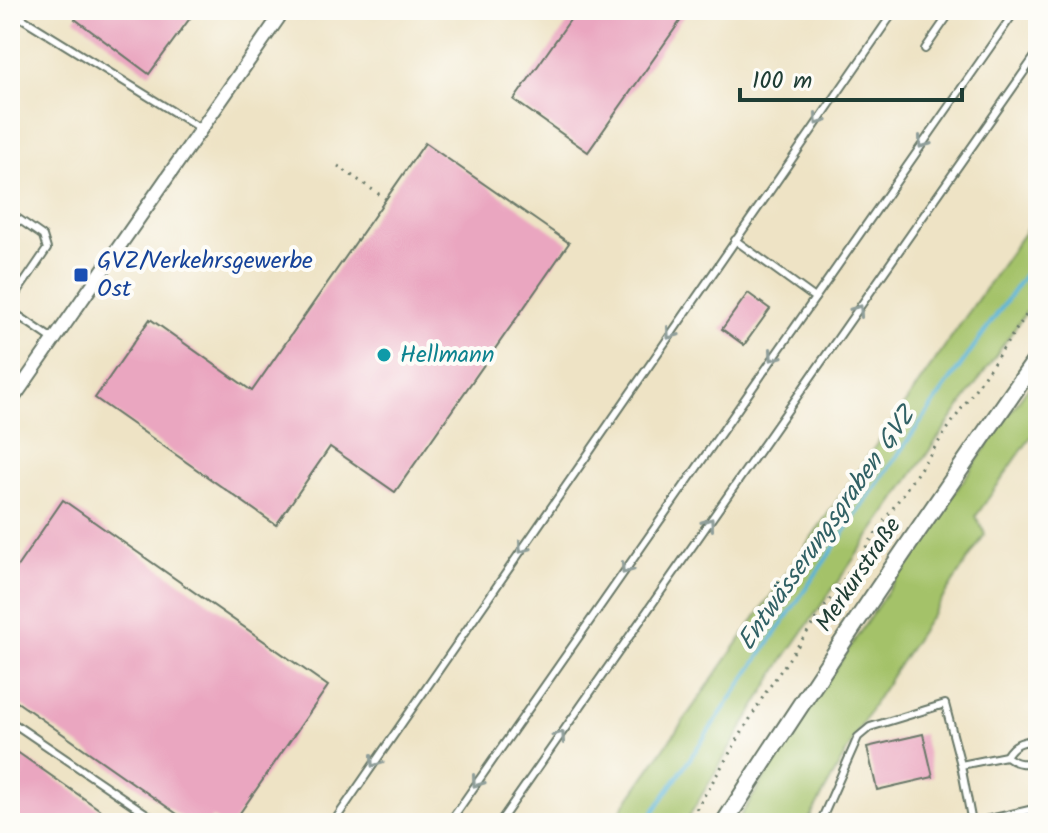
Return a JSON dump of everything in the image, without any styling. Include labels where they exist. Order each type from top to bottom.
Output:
[{"type":"street","points":[[10,403],[284,10]]},
{"type":"street","name":"Merkurstraße","points":[[724,823],[885,577],[1038,357]]},
{"type":"lane","points":[[333,823],[895,10]]},
{"type":"lane","points":[[925,49],[952,10]]},
{"type":"lane","points":[[449,823],[1016,10]]},
{"type":"lane","points":[[20,17],[201,129]]},
{"type":"lane","points":[[499,823],[1038,52]]},
{"type":"lane","points":[[10,213],[43,236],[47,249],[10,303]]},
{"type":"lane","points":[[735,240],[815,298]]},
{"type":"lane","points":[[10,310],[54,340]]},
{"type":"lane","points":[[820,823],[858,737],[870,727],[945,704],[972,823],[1038,808]]},
{"type":"lane","points":[[10,721],[160,823]]},
{"type":"lane","points":[[961,765],[1006,756],[1019,743],[1038,739]]},
{"type":"lane","points":[[1006,756],[1014,763],[1038,762]]},
{"type":"path","points":[[338,166],[386,199]]},
{"type":"path","points":[[688,823],[766,692],[1038,298]]},
{"type":"green space","points":[[1038,213],[1038,295],[783,660],[685,823],[612,823]]},
{"type":"green space","points":[[1038,373],[1038,427],[976,516],[985,534],[875,701],[807,823],[736,823],[884,596]]},
{"type":"building","points":[[81,10],[196,10],[149,74],[75,19]]},
{"type":"building","points":[[577,10],[688,10],[588,152],[514,100]]},
{"type":"building","name":"Hellmann","points":[[425,143],[569,243],[395,492],[330,447],[276,525],[95,398],[150,319],[252,391]]},
{"type":"building","points":[[748,293],[770,309],[744,345],[722,329]]},
{"type":"building","points":[[63,500],[328,686],[233,823],[220,823],[212,817],[208,823],[190,823],[10,697],[10,577]]},
{"type":"building","points":[[923,734],[933,777],[877,790],[867,747]]},
{"type":"building","points":[[10,747],[119,823],[10,823]]},
{"type":"waterway","name":"Entwässerungsgraben GVZ","points":[[646,823],[882,477],[1038,256]]},
{"type":"place","name":"GVZ/Verkehrsgewerbe Ost","points":[[81,275]]},
{"type":"place","name":"Hellmann","points":[[384,355]]}]
